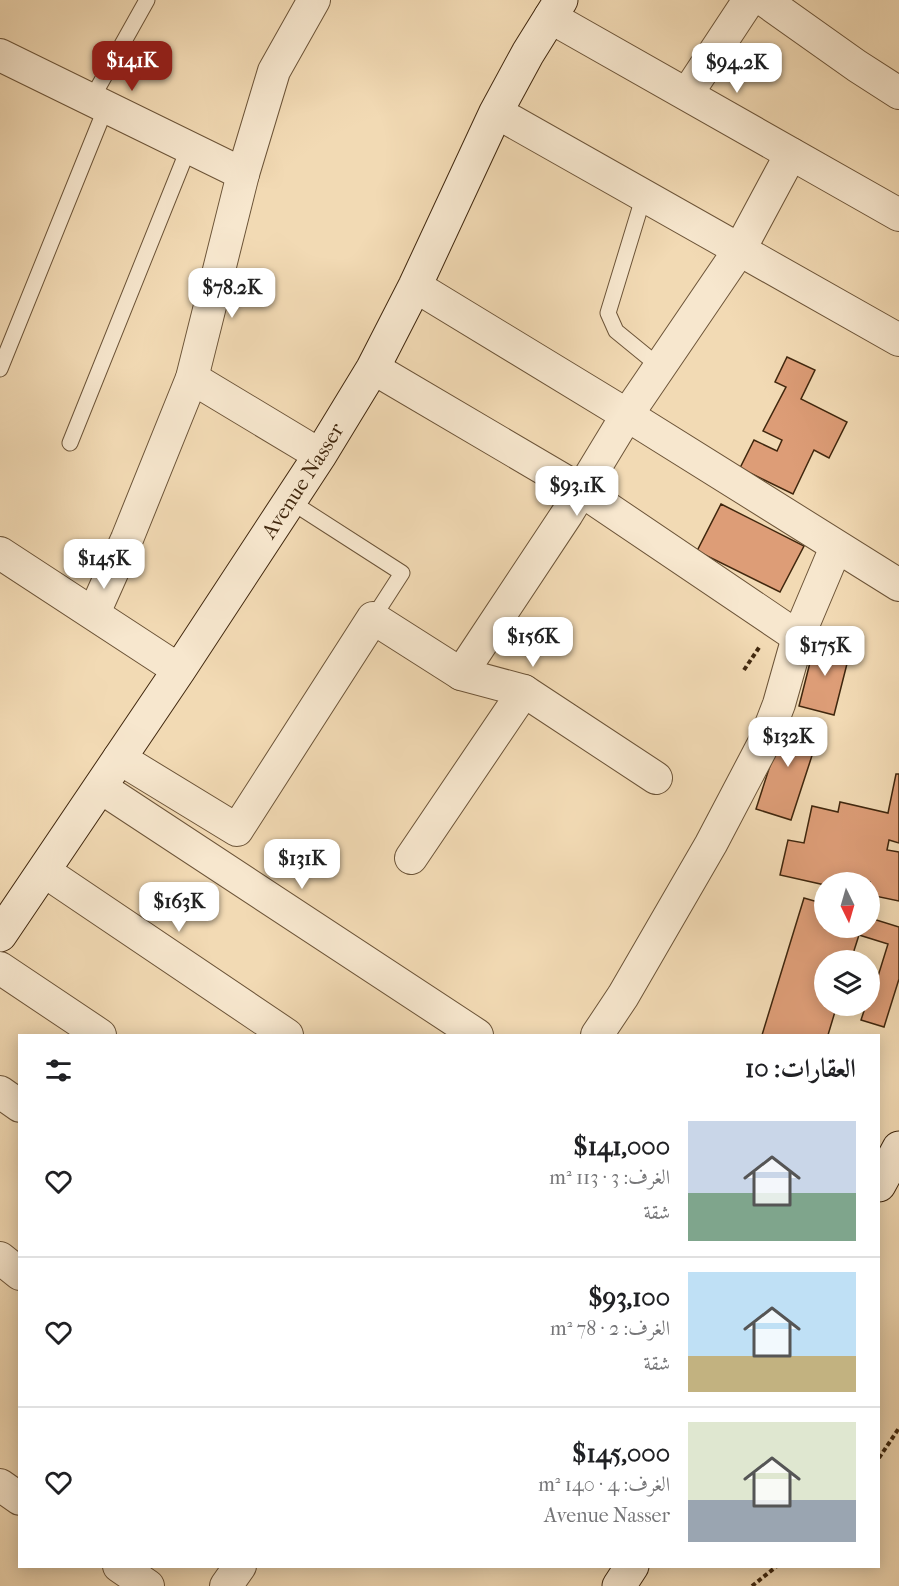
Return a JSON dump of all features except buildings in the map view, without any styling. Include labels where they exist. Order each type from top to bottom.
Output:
[{"type":"street","points":[[94,613],[127,539],[192,378],[243,174],[274,71],[314,0]]},
{"type":"street","points":[[687,94],[749,0]]},
{"type":"street","points":[[764,0],[899,93]]},
{"type":"street","points":[[556,9],[687,94],[899,215]]},
{"type":"street","name":"Avenue Nasser","points":[[0,935],[321,455],[373,368],[415,286],[496,112],[528,53],[556,9]]},
{"type":"street","points":[[0,55],[243,174]]},
{"type":"street","points":[[496,112],[899,340]]},
{"type":"street","points":[[461,674],[582,491],[627,415],[740,249],[791,154]]},
{"type":"street","points":[[415,286],[899,585]]},
{"type":"street","points":[[373,368],[582,491],[798,637]]},
{"type":"street","points":[[192,378],[321,455]]},
{"type":"street","points":[[598,1034],[711,844],[764,743],[779,704],[798,637],[836,547]]},
{"type":"street","points":[[0,553],[179,670]]},
{"type":"street","points":[[119,758],[237,830],[373,618],[461,674],[524,691],[657,778]]},
{"type":"street","points":[[411,858],[524,691]]},
{"type":"street","points":[[100,787],[475,1034]]},
{"type":"street","points":[[44,871],[286,1034]]},
{"type":"street","points":[[0,968],[99,1034]]},
{"type":"street","points":[[0,1092],[18,1105]]},
{"type":"street","points":[[880,1183],[899,1148]]},
{"type":"street","points":[[0,1258],[18,1272]]},
{"type":"street","points":[[0,1485],[18,1497]]},
{"type":"street","points":[[121,1568],[148,1586]]},
{"type":"street","points":[[226,1586],[239,1568]]},
{"type":"street","points":[[619,1586],[631,1568]]},
{"type":"lane","points":[[0,369],[98,104],[147,0]]},
{"type":"lane","points":[[70,443],[189,147]]},
{"type":"lane","points":[[644,195],[608,313],[616,332],[660,367]]},
{"type":"lane","points":[[290,501],[402,573],[373,618]]},
{"type":"path","points":[[880,1456],[899,1428]]},
{"type":"path","points":[[752,1586],[774,1568]]}]
